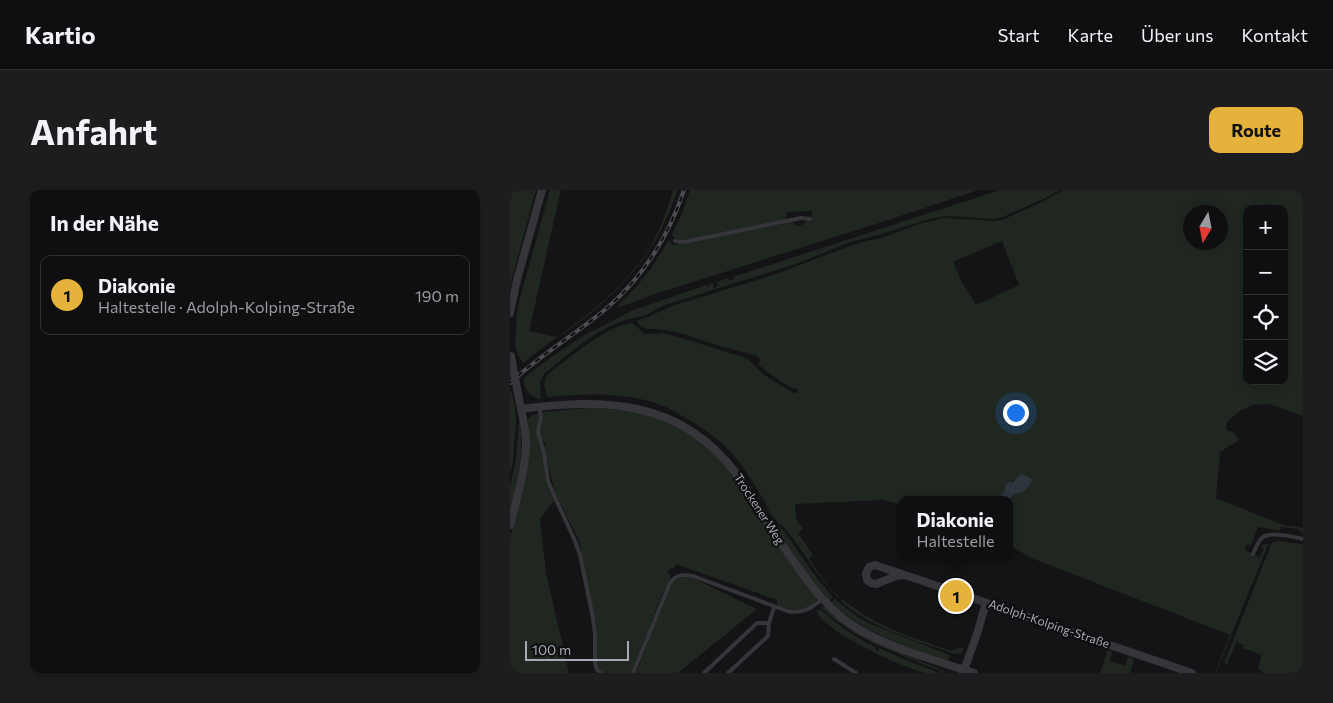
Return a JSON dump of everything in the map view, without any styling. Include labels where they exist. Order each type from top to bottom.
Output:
[{"type":"street","points":[[510,313],[542,190]]},
{"type":"street","points":[[510,354],[525,434],[525,458],[510,525]]},
{"type":"street","name":"Trockener Weg","points":[[521,409],[589,404],[627,406],[657,413],[674,420],[713,446],[726,460],[806,578],[822,599],[843,618],[856,628],[872,636],[964,672],[974,673]]},
{"type":"street","name":"Adolph-Kolping-Straße","points":[[905,575],[1178,671],[1192,673]]},
{"type":"street","points":[[964,672],[986,603]]},
{"type":"lane","points":[[674,241],[684,242],[801,218],[810,219]]},
{"type":"lane","points":[[539,407],[541,418],[538,432],[544,453],[548,481],[578,546],[594,618],[595,663],[600,673]]},
{"type":"lane","points":[[1253,554],[1264,536],[1279,535],[1303,539]]},
{"type":"lane","points":[[633,673],[664,596],[670,583],[676,577],[684,574],[693,576],[787,611],[801,612],[812,608],[822,599]]},
{"type":"lane","points":[[728,673],[768,636],[769,623],[774,607]]},
{"type":"lane","points":[[704,673],[757,623],[769,623]]},
{"type":"lane","points":[[834,659],[856,673]]},
{"type":"shaded area","points":[[512,190],[536,190],[510,286],[510,195]]},
{"type":"shaded area","points":[[550,190],[561,190],[529,331],[557,337],[601,303],[630,274],[645,255],[664,219],[673,190],[677,190],[670,211],[660,231],[637,268],[623,284],[591,313],[523,363],[515,345],[517,311]]},
{"type":"shaded area","points":[[690,190],[978,190],[616,307],[645,276],[669,240],[673,245],[684,244],[792,222],[800,226],[811,220],[812,211],[787,212],[783,220],[684,240],[676,239],[672,235]]},
{"type":"shaded area","points":[[1000,190],[1059,190],[1003,217],[993,219],[948,216],[929,219],[850,242],[799,263],[662,306],[646,315],[622,321],[602,330],[581,344],[545,373],[540,381],[541,399],[531,395],[524,386],[524,378],[550,358],[583,336],[631,311],[706,285],[709,287],[710,284],[714,284],[713,287],[715,288],[718,285],[716,282],[728,278],[732,280],[734,276]]},
{"type":"shaded area","points":[[1063,190],[1303,190],[1303,416],[1269,404],[1252,405],[1238,412],[1228,421],[1226,427],[1228,431],[1233,431],[1239,440],[1220,452],[1216,498],[1283,525],[1303,528],[1303,532],[1300,532],[1299,529],[1281,527],[1280,531],[1259,527],[1251,545],[1247,544],[1245,550],[1260,557],[1264,549],[1261,548],[1262,545],[1268,545],[1216,673],[1230,635],[1034,559],[1013,548],[1015,478],[1001,496],[898,496],[898,504],[883,500],[795,504],[796,519],[803,529],[798,533],[813,555],[809,559],[838,598],[818,574],[788,532],[772,516],[755,485],[738,460],[723,444],[696,424],[663,406],[639,399],[600,395],[547,397],[544,384],[547,375],[598,337],[620,326],[632,323],[645,334],[663,333],[746,358],[769,378],[794,393],[798,392],[797,389],[783,383],[762,368],[759,365],[760,359],[757,356],[677,332],[648,329],[642,327],[636,321],[672,306],[773,275],[858,243],[881,238],[919,224],[944,218],[1002,220],[1042,202]],"holes":[[[1002,241],[1019,285],[976,305],[963,284],[953,262]]]},
{"type":"shaded area","points":[[510,392],[515,405],[516,420],[510,475]]},
{"type":"shaded area","points":[[590,408],[627,410],[656,417],[690,435],[710,449],[724,462],[817,598],[814,603],[810,607],[800,610],[782,607],[777,605],[777,600],[676,564],[675,567],[667,572],[671,576],[670,579],[631,673],[603,673],[597,663],[596,624],[581,555],[580,542],[555,493],[544,447],[546,444],[540,432],[542,412]]},
{"type":"shaded area","points":[[538,413],[537,432],[546,481],[554,501],[540,519],[546,573],[569,673],[510,673],[510,539],[529,458],[528,420]]},
{"type":"shaded area","points":[[520,423],[520,468],[510,512],[510,487],[516,460]]},
{"type":"shaded area","points":[[1021,474],[1032,480],[1023,492],[1013,496],[1000,496],[1005,491],[1007,483],[1013,482]]},
{"type":"shaded area","points":[[768,516],[784,531],[813,573],[833,597],[829,601],[808,576]]},
{"type":"shaded area","points":[[1276,541],[1303,544],[1303,670],[1294,673],[1263,673],[1258,667],[1262,655],[1243,648],[1244,645],[1237,642],[1227,664],[1224,663],[1271,545]]},
{"type":"shaded area","points":[[684,577],[693,578],[757,609],[678,673],[636,673],[671,584],[674,580]]},
{"type":"shaded area","points":[[835,599],[856,616],[870,624],[950,655],[949,660],[924,653],[871,631],[831,603]]},
{"type":"shaded area","points":[[843,599],[867,617],[894,630],[952,651],[961,647],[964,648],[961,653],[955,654],[895,633],[866,619],[841,601]]},
{"type":"shaded area","points":[[820,607],[824,607],[831,613],[908,656],[945,672],[873,643],[854,633]]},
{"type":"shaded area","points":[[820,609],[847,630],[876,647],[876,651],[879,648],[940,673],[925,673],[899,664],[865,648],[833,629],[816,611]]},
{"type":"shaded area","points":[[1108,650],[1112,652],[1110,661],[1125,666],[1128,657],[1134,659],[1130,673],[1100,673]]},
{"type":"railway","points":[[510,383],[533,363],[607,308],[632,283],[663,239],[684,190]]},
{"type":"place","name":"Diakonie","points":[[956,596]]}]
